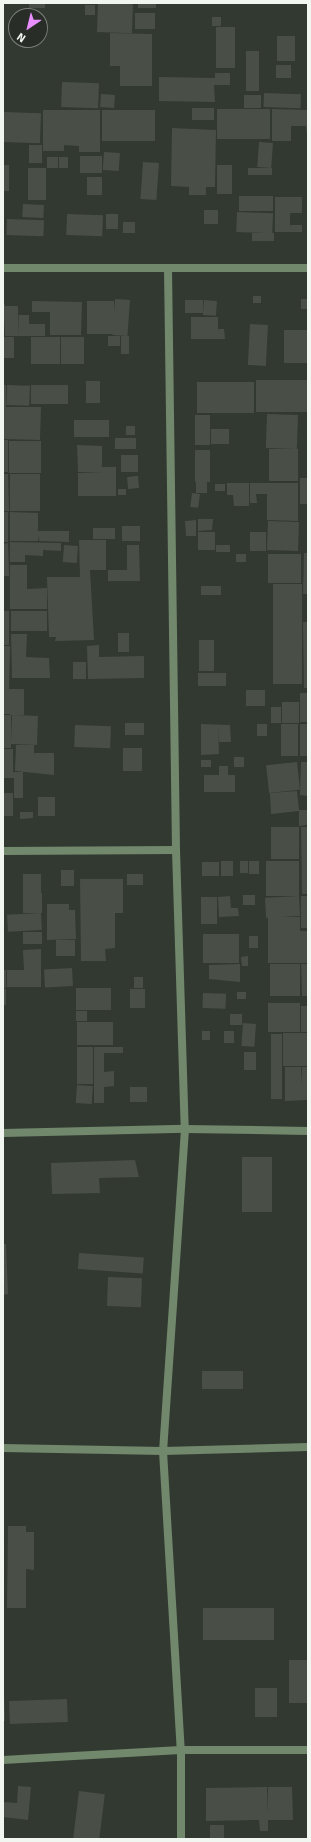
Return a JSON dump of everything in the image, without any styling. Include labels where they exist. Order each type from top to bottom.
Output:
[{"type":"street","points":[[3,268],[308,268]]},
{"type":"street","points":[[168,269],[176,850],[185,1129],[163,1451],[181,1750],[181,1839]]},
{"type":"street","points":[[3,851],[176,850]]},
{"type":"street","points":[[3,1133],[185,1129],[308,1131]]},
{"type":"street","points":[[3,1448],[163,1451],[308,1447]]},
{"type":"street","points":[[3,1760],[181,1750],[308,1750]]},
{"type":"building","points":[[29,3],[45,3],[45,8],[29,8]]},
{"type":"building","points":[[98,3],[133,4],[132,33],[97,32]]},
{"type":"building","points":[[138,3],[156,3],[156,8],[138,8]]},
{"type":"building","points":[[85,5],[95,5],[95,15],[85,15]]},
{"type":"building","points":[[135,13],[155,13],[155,29],[135,29]]},
{"type":"building","points":[[212,17],[221,17],[221,26],[212,26]]},
{"type":"building","points":[[216,27],[235,27],[235,68],[216,68]]},
{"type":"building","points":[[110,33],[152,34],[152,86],[120,86],[120,66],[110,66]]},
{"type":"building","points":[[277,36],[295,36],[295,61],[277,61]]},
{"type":"building","points":[[246,51],[259,51],[259,91],[246,91]]},
{"type":"building","points":[[276,65],[291,65],[291,78],[276,78]]},
{"type":"building","points":[[215,73],[230,73],[230,85],[214,85],[215,102],[159,101],[159,77],[215,78]]},
{"type":"building","points":[[62,82],[99,83],[98,108],[61,107]]},
{"type":"building","points":[[264,93],[301,94],[300,108],[264,107]]},
{"type":"building","points":[[101,94],[115,95],[114,108],[100,107]]},
{"type":"building","points":[[244,95],[261,95],[261,108],[244,108]]},
{"type":"building","points":[[192,108],[214,108],[214,120],[192,120]]},
{"type":"building","points":[[217,109],[270,109],[270,139],[217,139]]},
{"type":"building","points":[[272,109],[308,110],[308,141],[306,126],[291,126],[291,141],[272,141]]},
{"type":"building","points":[[43,110],[100,110],[100,152],[79,152],[79,146],[64,145],[64,151],[43,151]]},
{"type":"building","points":[[102,110],[155,110],[155,141],[102,141]]},
{"type":"building","points":[[3,112],[41,113],[40,143],[3,142]]},
{"type":"building","points":[[172,128],[216,130],[215,187],[206,187],[206,195],[189,195],[189,187],[171,186]]},
{"type":"building","points":[[259,142],[273,143],[271,168],[257,167]]},
{"type":"building","points":[[29,145],[42,145],[42,163],[29,163]]},
{"type":"building","points":[[104,152],[120,153],[119,171],[103,170]]},
{"type":"building","points":[[80,156],[102,156],[102,173],[80,173]]},
{"type":"building","points":[[47,157],[58,157],[58,168],[47,168]]},
{"type":"building","points":[[59,157],[68,157],[68,168],[59,168]]},
{"type":"building","points":[[143,162],[159,163],[156,200],[140,199]]},
{"type":"building","points":[[3,165],[9,165],[9,191],[3,191]]},
{"type":"building","points":[[217,165],[232,165],[232,194],[217,194]]},
{"type":"building","points":[[28,168],[46,168],[46,200],[28,200]]},
{"type":"building","points":[[248,168],[272,168],[272,175],[248,175]]},
{"type":"building","points":[[87,177],[102,177],[102,195],[87,195]]},
{"type":"building","points":[[239,196],[273,196],[273,211],[239,211]]},
{"type":"building","points":[[275,197],[302,197],[302,213],[290,213],[290,225],[302,225],[302,232],[275,232]]},
{"type":"building","points":[[23,204],[44,205],[43,218],[22,217]]},
{"type":"building","points":[[204,210],[218,210],[218,224],[204,224]]},
{"type":"building","points":[[237,212],[273,213],[272,233],[236,232]]},
{"type":"building","points":[[67,214],[103,215],[102,236],[66,235]]},
{"type":"building","points":[[106,214],[118,214],[118,229],[106,229]]},
{"type":"building","points":[[7,219],[44,220],[43,236],[6,235]]},
{"type":"building","points":[[123,222],[135,222],[135,233],[123,233]]},
{"type":"building","points":[[252,233],[274,233],[274,241],[252,241]]},
{"type":"building","points":[[253,296],[261,296],[261,303],[253,303]]},
{"type":"building","points":[[3,299],[5,306],[18,306],[19,336],[5,336]]},
{"type":"building","points":[[115,299],[130,300],[127,336],[112,335]]},
{"type":"building","points":[[301,299],[308,299],[308,309],[301,309]]},
{"type":"building","points":[[185,300],[203,300],[203,313],[185,313]]},
{"type":"building","points":[[204,300],[217,301],[216,316],[203,315]]},
{"type":"building","points":[[32,301],[82,302],[81,335],[50,335],[50,312],[32,312]]},
{"type":"building","points":[[87,301],[114,301],[114,334],[87,334]]},
{"type":"building","points":[[19,315],[29,315],[29,324],[45,324],[45,336],[19,336]]},
{"type":"building","points":[[191,317],[218,317],[218,329],[224,329],[225,339],[191,339]]},
{"type":"building","points":[[250,324],[268,325],[266,366],[248,365]]},
{"type":"building","points":[[284,330],[308,330],[308,363],[284,363]]},
{"type":"building","points":[[108,336],[120,336],[120,346],[108,346]]},
{"type":"building","points":[[121,336],[129,336],[129,354],[121,354]]},
{"type":"building","points":[[4,337],[14,337],[14,358],[4,358]]},
{"type":"building","points":[[31,337],[60,337],[60,364],[31,364]]},
{"type":"building","points":[[61,337],[84,337],[84,364],[61,364]]},
{"type":"building","points":[[256,380],[308,380],[308,412],[256,412]]},
{"type":"building","points":[[86,381],[100,381],[100,403],[86,403]]},
{"type":"building","points":[[197,382],[254,382],[254,413],[197,413]]},
{"type":"building","points":[[3,385],[6,385],[6,407],[41,407],[40,440],[3,439]]},
{"type":"building","points":[[7,385],[30,386],[29,406],[6,405]]},
{"type":"building","points":[[31,385],[68,385],[68,404],[31,404]]},
{"type":"building","points":[[267,414],[298,415],[297,449],[266,448]]},
{"type":"building","points":[[195,415],[210,415],[210,445],[195,445]]},
{"type":"building","points":[[74,420],[109,420],[109,437],[74,437]]},
{"type":"building","points":[[126,426],[135,426],[135,435],[126,435]]},
{"type":"building","points":[[211,429],[229,429],[229,444],[211,444]]},
{"type":"building","points":[[115,438],[136,438],[136,449],[115,449]]},
{"type":"building","points":[[3,440],[8,440],[8,472],[3,472]]},
{"type":"building","points":[[9,441],[41,441],[41,473],[9,473]]},
{"type":"building","points":[[77,445],[102,446],[102,467],[116,467],[116,496],[78,496],[78,473],[103,472],[78,472]]},
{"type":"building","points":[[269,449],[298,449],[298,481],[269,481]]},
{"type":"building","points":[[195,450],[210,450],[210,482],[195,482]]},
{"type":"building","points":[[121,455],[138,455],[138,472],[121,472]]},
{"type":"building","points":[[3,474],[8,474],[9,511],[3,511]]},
{"type":"building","points":[[10,474],[40,474],[40,511],[10,511]]},
{"type":"building","points":[[138,476],[139,488],[128,489],[127,477]]},
{"type":"building","points":[[300,478],[308,478],[308,504],[300,504]]},
{"type":"building","points":[[196,482],[207,482],[207,493],[196,493]]},
{"type":"building","points":[[227,483],[249,483],[249,506],[234,506],[233,495],[227,495]]},
{"type":"building","points":[[250,483],[298,483],[298,521],[267,520],[267,494],[256,494],[257,503],[250,503]]},
{"type":"building","points":[[215,484],[225,484],[225,491],[215,491]]},
{"type":"building","points":[[118,489],[126,489],[126,495],[118,495]]},
{"type":"building","points":[[192,493],[200,494],[198,508],[190,507]]},
{"type":"building","points":[[3,512],[8,512],[8,542],[3,542]]},
{"type":"building","points":[[10,512],[38,513],[38,531],[69,531],[69,542],[39,541],[38,535],[38,541],[10,541]]},
{"type":"building","points":[[198,519],[213,519],[212,530],[198,531]]},
{"type":"building","points":[[196,520],[196,536],[186,536],[185,521]]},
{"type":"building","points":[[268,521],[299,522],[298,551],[267,550]]},
{"type":"building","points":[[122,526],[140,526],[140,541],[122,541]]},
{"type":"building","points":[[93,528],[115,528],[115,539],[93,539]]},
{"type":"building","points":[[198,532],[215,532],[215,550],[198,550]]},
{"type":"building","points":[[250,532],[266,532],[266,551],[250,551]]},
{"type":"building","points":[[79,540],[106,540],[106,570],[90,570],[94,640],[55,641],[56,637],[49,637],[47,577],[80,577]]},
{"type":"building","points":[[10,542],[61,543],[61,551],[43,550],[43,556],[25,555],[25,562],[10,562]]},
{"type":"building","points":[[8,543],[9,576],[3,576],[3,544]]},
{"type":"building","points":[[64,545],[78,546],[77,563],[63,562]]},
{"type":"building","points":[[127,545],[139,545],[140,581],[108,581],[108,570],[127,570]]},
{"type":"building","points":[[216,545],[230,545],[230,552],[216,552]]},
{"type":"building","points":[[304,553],[308,553],[308,594],[303,594]]},
{"type":"building","points":[[236,554],[246,554],[246,562],[236,562]]},
{"type":"building","points":[[268,554],[301,554],[301,583],[268,583]]},
{"type":"building","points":[[10,565],[27,565],[27,589],[47,588],[47,609],[10,609]]},
{"type":"building","points":[[273,584],[302,584],[302,684],[273,684]]},
{"type":"building","points":[[201,586],[221,586],[221,595],[201,595]]},
{"type":"building","points":[[3,611],[9,611],[9,645],[3,645]]},
{"type":"building","points":[[11,611],[47,611],[47,631],[11,631]]},
{"type":"building","points":[[303,622],[308,622],[308,688],[304,688]]},
{"type":"building","points":[[118,633],[129,633],[129,652],[118,652]]},
{"type":"building","points":[[11,634],[27,634],[26,657],[49,658],[50,678],[12,678]]},
{"type":"building","points":[[199,640],[214,640],[214,671],[199,671]]},
{"type":"building","points":[[99,645],[99,657],[144,656],[144,678],[88,679],[87,646]]},
{"type":"building","points":[[3,646],[10,646],[9,689],[24,689],[24,715],[3,714]]},
{"type":"building","points":[[73,662],[86,662],[86,679],[73,679]]},
{"type":"building","points":[[198,673],[226,673],[226,686],[198,686]]},
{"type":"building","points":[[246,690],[265,690],[265,706],[246,706]]},
{"type":"building","points":[[300,693],[308,693],[308,722],[300,722]]},
{"type":"building","points":[[282,702],[299,702],[299,723],[282,723]]},
{"type":"building","points":[[271,707],[281,707],[281,723],[271,723]]},
{"type":"building","points":[[3,715],[11,715],[11,748],[3,748]]},
{"type":"building","points":[[12,715],[38,716],[37,745],[11,744]]},
{"type":"building","points":[[125,723],[144,723],[144,735],[125,735]]},
{"type":"building","points":[[201,724],[230,725],[231,742],[219,742],[218,727],[219,754],[201,755]]},
{"type":"building","points":[[257,724],[267,724],[267,736],[257,736]]},
{"type":"building","points":[[281,724],[298,724],[298,756],[281,756]]},
{"type":"building","points":[[300,724],[308,724],[308,756],[300,756]]},
{"type":"building","points":[[75,725],[111,726],[110,748],[74,747]]},
{"type":"building","points":[[16,745],[34,745],[34,753],[54,753],[54,775],[15,771]]},
{"type":"building","points":[[123,748],[142,748],[142,771],[123,771]]},
{"type":"building","points":[[3,749],[13,749],[13,772],[23,772],[23,798],[14,798],[14,778],[3,778]]},
{"type":"building","points":[[234,757],[244,757],[244,767],[234,767]]},
{"type":"building","points":[[201,760],[211,760],[211,767],[201,767]]},
{"type":"building","points":[[297,762],[300,790],[269,793],[266,765]]},
{"type":"building","points":[[301,762],[308,762],[308,796],[300,795]]},
{"type":"building","points":[[219,766],[228,766],[228,775],[235,775],[235,792],[204,792],[204,775],[219,775]]},
{"type":"building","points":[[297,791],[299,810],[307,810],[307,825],[299,826],[299,811],[271,814],[270,793]]},
{"type":"building","points":[[3,793],[13,793],[13,816],[3,816]]},
{"type":"building","points":[[38,797],[55,797],[55,816],[38,816]]},
{"type":"building","points":[[20,812],[33,812],[33,818],[20,819]]},
{"type":"building","points":[[271,827],[299,827],[299,859],[271,859]]},
{"type":"building","points":[[301,827],[308,827],[308,894],[302,894]]},
{"type":"building","points":[[221,861],[233,861],[233,876],[221,876]]},
{"type":"building","points":[[240,861],[248,861],[248,873],[240,873]]},
{"type":"building","points":[[249,861],[259,861],[259,874],[249,874]]},
{"type":"building","points":[[266,861],[299,861],[299,896],[266,896]]},
{"type":"building","points":[[202,862],[219,862],[219,876],[202,876]]},
{"type":"building","points":[[61,870],[74,870],[74,886],[61,886]]},
{"type":"building","points":[[23,874],[41,874],[42,913],[23,913]]},
{"type":"building","points":[[127,874],[143,874],[143,885],[127,885]]},
{"type":"building","points":[[80,879],[123,879],[123,913],[115,913],[115,948],[105,949],[106,961],[81,961]]},
{"type":"building","points":[[243,895],[255,895],[255,905],[243,905]]},
{"type":"building","points":[[230,896],[231,908],[238,908],[239,916],[219,917],[218,897]]},
{"type":"building","points":[[299,896],[300,916],[266,918],[265,898]]},
{"type":"building","points":[[301,896],[308,896],[308,928],[301,928]]},
{"type":"building","points":[[201,897],[217,897],[217,924],[201,924]]},
{"type":"building","points":[[47,904],[69,904],[69,910],[75,910],[76,939],[47,940]]},
{"type":"building","points":[[41,913],[42,930],[8,932],[7,915]]},
{"type":"building","points":[[268,917],[300,917],[300,963],[268,963]]},
{"type":"building","points":[[300,931],[308,931],[308,963],[300,963]]},
{"type":"building","points":[[23,932],[42,932],[42,944],[23,944]]},
{"type":"building","points":[[203,934],[239,934],[239,963],[203,963]]},
{"type":"building","points":[[249,936],[258,936],[258,948],[249,948]]},
{"type":"building","points":[[56,940],[75,940],[75,956],[56,956]]},
{"type":"building","points":[[41,949],[41,987],[7,987],[7,970],[24,970],[23,950]]},
{"type":"building","points":[[248,956],[248,966],[242,966],[241,957]]},
{"type":"building","points":[[240,964],[240,982],[209,979],[209,965]]},
{"type":"building","points":[[270,964],[300,964],[300,996],[270,996]]},
{"type":"building","points":[[301,964],[308,964],[308,996],[302,996]]},
{"type":"building","points":[[72,968],[73,986],[45,987],[44,969]]},
{"type":"building","points":[[3,970],[6,970],[6,988],[3,988]]},
{"type":"building","points":[[134,977],[143,977],[143,988],[134,988]]},
{"type":"building","points":[[76,988],[111,988],[111,1010],[76,1010]]},
{"type":"building","points":[[3,989],[6,989],[6,1005],[3,1005]]},
{"type":"building","points":[[130,989],[145,989],[145,1008],[130,1008]]},
{"type":"building","points":[[237,992],[246,992],[246,999],[237,999]]},
{"type":"building","points":[[203,993],[226,994],[225,1009],[202,1008]]},
{"type":"building","points":[[268,1003],[300,1003],[300,1032],[268,1032]]},
{"type":"building","points":[[301,1006],[308,1006],[308,1032],[301,1032]]},
{"type":"building","points":[[76,1011],[87,1011],[87,1021],[76,1021]]},
{"type":"building","points":[[230,1014],[242,1014],[242,1025],[230,1025]]},
{"type":"building","points":[[77,1022],[113,1022],[113,1045],[77,1045]]},
{"type":"building","points":[[243,1023],[256,1024],[254,1047],[241,1046]]},
{"type":"building","points":[[202,1031],[210,1031],[210,1040],[202,1040]]},
{"type":"building","points":[[224,1031],[234,1031],[234,1043],[224,1043]]},
{"type":"building","points":[[283,1033],[308,1033],[308,1066],[283,1066]]},
{"type":"building","points":[[271,1034],[282,1034],[282,1099],[271,1099]]},
{"type":"building","points":[[77,1047],[93,1047],[93,1084],[77,1084]]},
{"type":"building","points":[[94,1047],[123,1047],[123,1053],[104,1053],[104,1072],[114,1071],[114,1086],[104,1087],[104,1103],[94,1103]]},
{"type":"building","points":[[244,1052],[256,1052],[256,1070],[244,1070]]},
{"type":"building","points":[[285,1067],[301,1067],[301,1085],[302,1067],[308,1067],[308,1100],[285,1101]]},
{"type":"building","points":[[77,1085],[93,1086],[92,1104],[76,1103]]},
{"type":"building","points":[[130,1087],[147,1087],[147,1102],[130,1102]]},
{"type":"building","points":[[242,1157],[272,1157],[272,1212],[242,1212]]},
{"type":"building","points":[[135,1160],[139,1177],[99,1178],[100,1193],[52,1194],[51,1163]]},
{"type":"building","points":[[3,1244],[6,1244],[8,1294],[3,1295]]},
{"type":"building","points":[[79,1253],[144,1258],[143,1273],[78,1269]]},
{"type":"building","points":[[108,1277],[142,1278],[141,1307],[107,1306]]},
{"type":"building","points":[[202,1371],[243,1371],[243,1389],[202,1389]]},
{"type":"building","points":[[8,1526],[26,1526],[26,1532],[34,1532],[34,1570],[26,1569],[26,1608],[7,1608]]},
{"type":"building","points":[[203,1608],[274,1608],[274,1640],[203,1640]]},
{"type":"building","points":[[289,1660],[308,1660],[308,1703],[289,1703]]},
{"type":"building","points":[[255,1688],[277,1688],[277,1717],[255,1717]]},
{"type":"building","points":[[4,1692],[5,1721],[3,1721]]},
{"type":"building","points":[[67,1699],[68,1722],[10,1724],[9,1701]]},
{"type":"building","points":[[18,1786],[31,1787],[28,1820],[3,1817],[3,1802],[17,1803]]},
{"type":"building","points":[[267,1787],[268,1815],[268,1787],[292,1787],[293,1820],[268,1820],[268,1831],[260,1831],[259,1820],[206,1821],[206,1788]]},
{"type":"building","points":[[79,1791],[105,1794],[99,1839],[73,1839]]},
{"type":"building","points":[[210,1825],[224,1825],[224,1838],[210,1838]]}]
